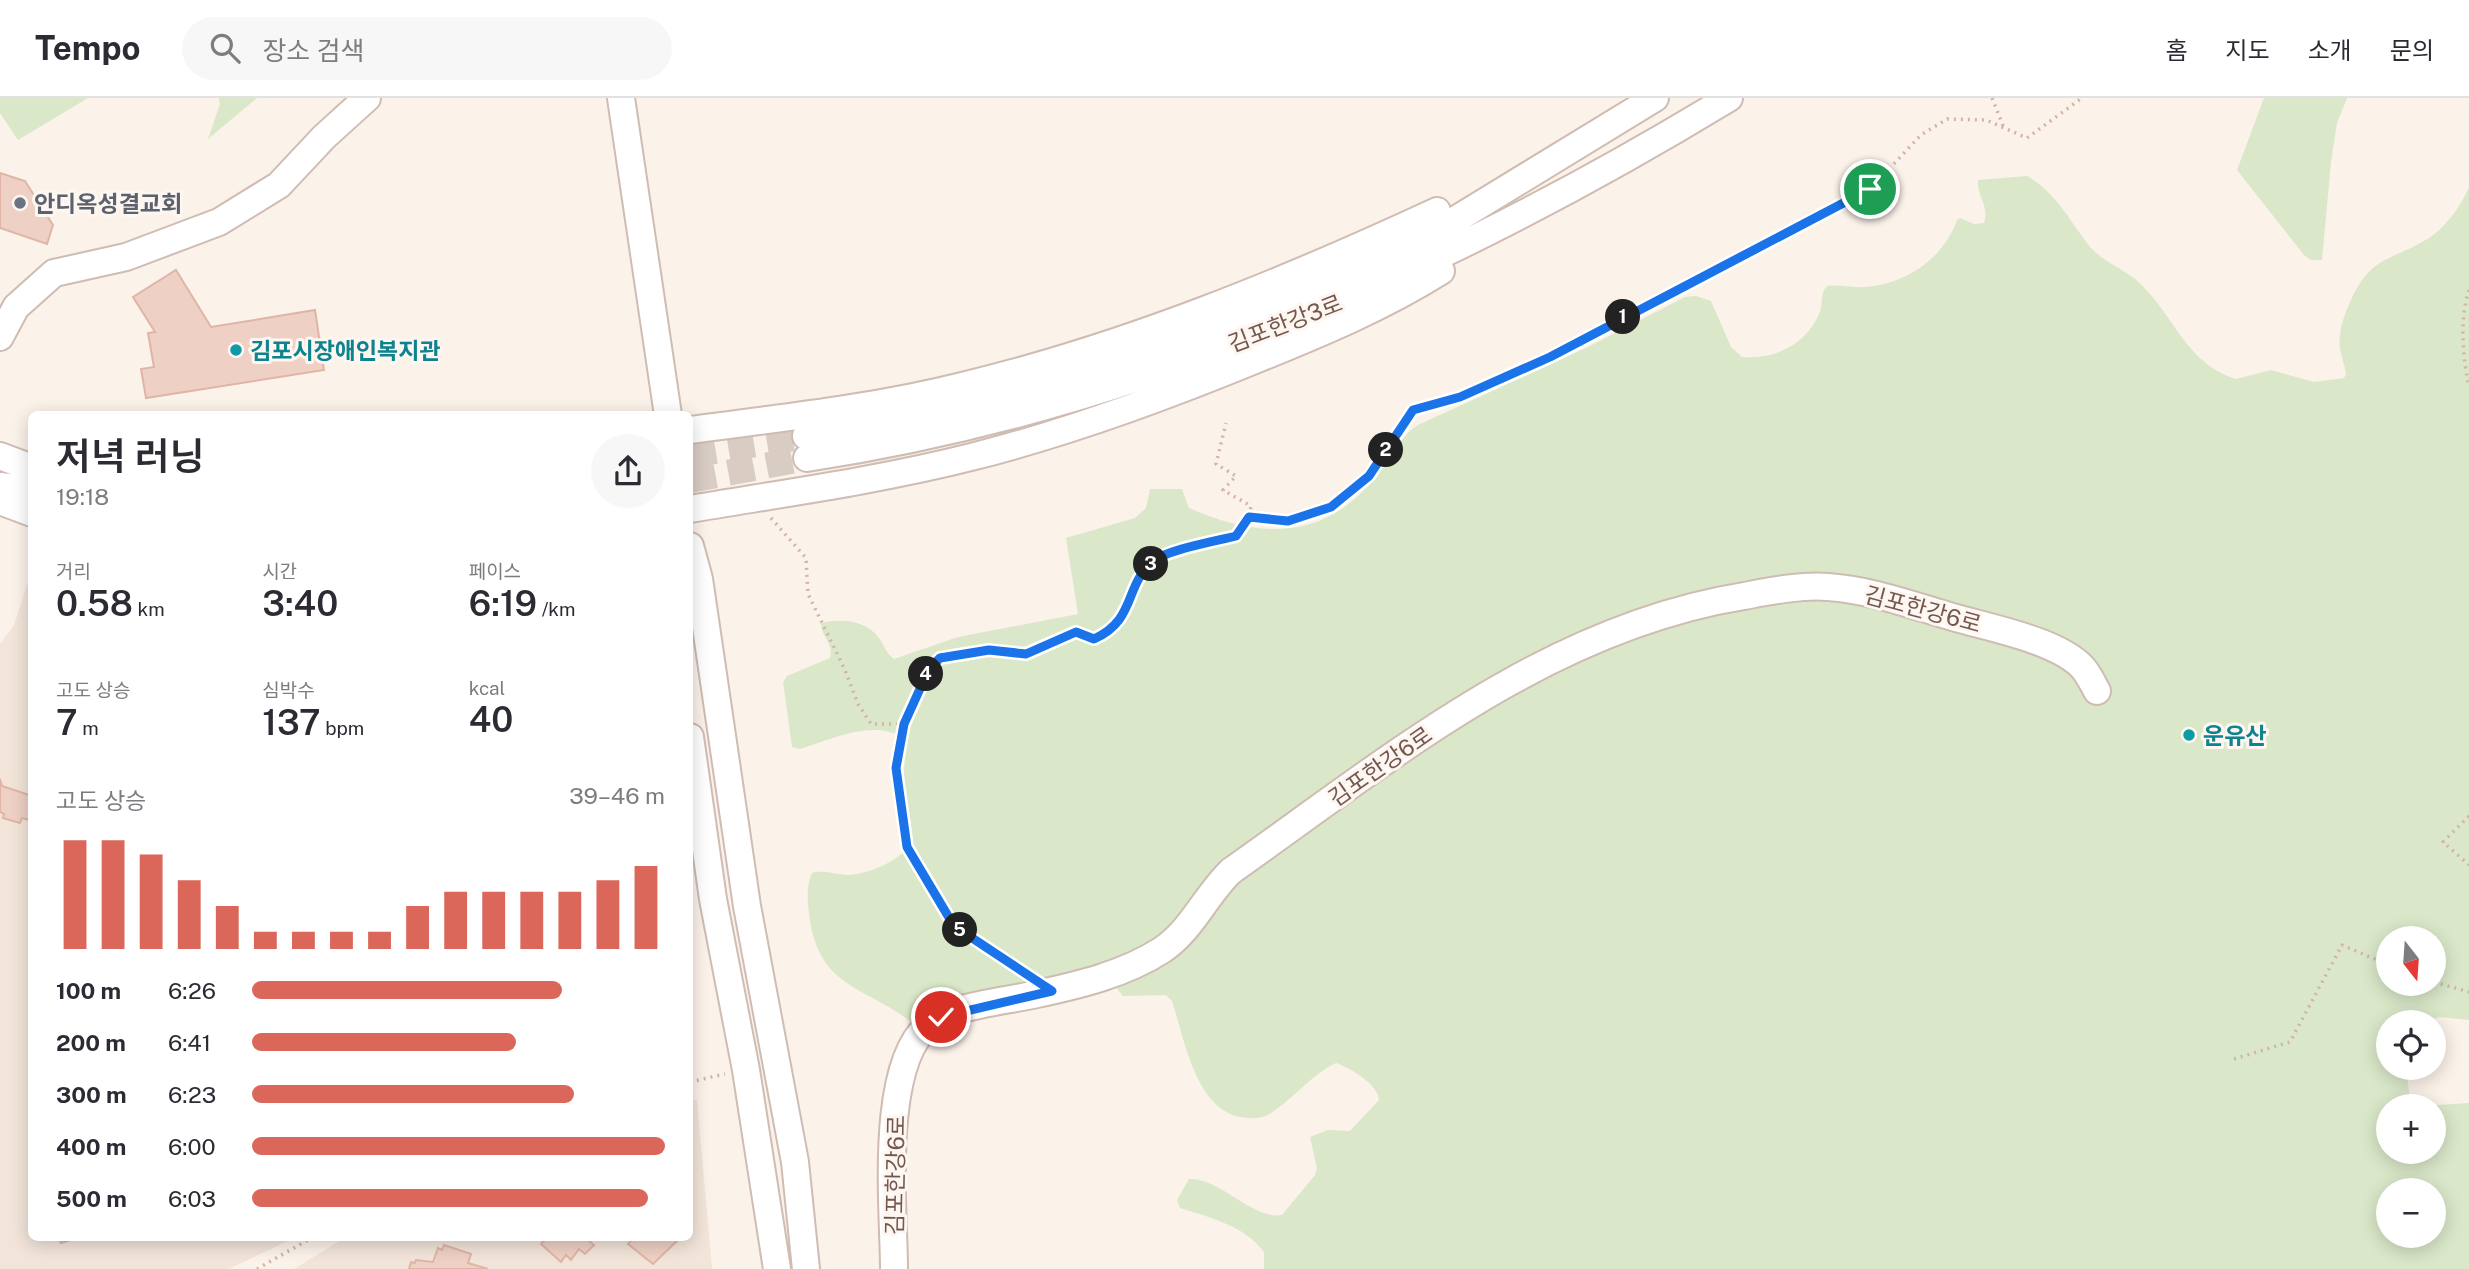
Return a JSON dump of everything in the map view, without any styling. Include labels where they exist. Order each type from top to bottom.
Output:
[{"type":"street","points":[[0,337],[16,307],[54,273],[126,257],[219,222],[279,185],[324,137],[367,98]]},
{"type":"street","points":[[621,98],[667,411]]},
{"type":"street","points":[[693,430],[802,437],[1077,353],[1272,284],[1541,165],[1656,98]]},
{"type":"street","name":"김포한강3로","points":[[802,437],[961,430],[1194,358],[1304,318],[1394,278],[1572,190],[1729,98]]},
{"type":"street","points":[[693,509],[802,491],[978,456],[1079,424],[1220,374],[1335,327],[1403,295],[1572,190]]},
{"type":"street","points":[[802,437],[792,456],[802,491]]},
{"type":"street","points":[[0,445],[28,448]]},
{"type":"street","points":[[0,456],[28,466]]},
{"type":"street","points":[[0,486],[28,490]]},
{"type":"street","points":[[0,501],[28,512]]},
{"type":"street","points":[[693,557],[699,579],[747,906],[795,1162],[806,1269]]},
{"type":"street","name":"김포한강6로","points":[[894,1269],[892,1133],[907,1063],[922,1031],[951,1013],[1052,991],[1124,970],[1162,950],[1191,924],[1216,886],[1231,871],[1473,702],[1535,666],[1639,622],[1684,607],[1789,589],[1826,586],[1860,591],[1993,629],[2059,652],[2083,668],[2097,691]]},
{"type":"street","points":[[693,758],[713,899],[746,1070],[777,1269]]},
{"type":"path","points":[[1992,98],[2004,128]]},
{"type":"path","points":[[1249,517],[1288,521],[1331,507],[1369,476],[1413,410],[1460,397],[1550,357],[1870,189],[1922,135],[1947,118],[1986,120],[2026,138],[2082,98]]},
{"type":"path","points":[[2469,290],[2465,302],[2463,360],[2469,387]]},
{"type":"path","points":[[1052,991],[954,926],[913,859],[907,847],[896,768],[904,724],[929,669],[940,658],[989,650],[1026,654],[1076,632],[1094,639],[1107,633],[1127,612],[1137,583],[1153,561],[1194,546],[1236,536],[1249,517],[1251,506],[1223,490],[1236,476],[1216,464],[1226,423]]},
{"type":"path","points":[[766,513],[806,558],[808,594],[845,670],[858,704],[871,724],[904,724]]},
{"type":"path","points":[[2469,816],[2443,842],[2469,864]]},
{"type":"path","points":[[2234,1059],[2290,1042],[2342,945],[2376,959]]},
{"type":"path","points":[[2446,985],[2469,992]]},
{"type":"path","points":[[693,1081],[746,1070]]},
{"type":"path","points":[[257,1269],[306,1241]]},
{"type":"shaded area","points":[[28,582],[28,1241],[288,1241],[229,1269],[0,1269],[0,644],[14,625]]},
{"type":"shaded area","points":[[697,1100],[712,1269],[294,1269],[340,1241],[693,1241],[693,1101]]},
{"type":"green space","points":[[0,98],[88,98],[18,140],[0,113]]},
{"type":"green space","points":[[219,98],[257,98],[208,139],[220,104]]},
{"type":"green space","points":[[2264,98],[2347,98],[2337,123],[2322,260],[2311,260],[2304,255],[2237,170]]},
{"type":"green space","points":[[2027,176],[2037,183],[2055,199],[2091,248],[2135,279],[2160,306],[2191,349],[2218,371],[2236,379],[2271,370],[2314,382],[2344,378],[2346,374],[2340,348],[2341,329],[2351,300],[2366,275],[2384,261],[2429,238],[2441,228],[2452,216],[2469,187],[2469,1020],[2446,1018],[2446,1010],[2376,1010],[2376,1080],[2408,1080],[2409,1094],[2376,1094],[2376,1164],[2446,1164],[2446,1104],[2469,1103],[2469,1269],[1264,1269],[1264,1252],[1247,1235],[1226,1224],[1180,1208],[1177,1200],[1189,1179],[1200,1180],[1259,1211],[1282,1215],[1315,1175],[1317,1168],[1310,1137],[1328,1130],[1350,1131],[1379,1100],[1374,1088],[1362,1077],[1336,1063],[1319,1073],[1268,1115],[1256,1118],[1240,1117],[1225,1111],[1212,1100],[1202,1086],[1187,1051],[1172,1001],[1166,995],[1123,996],[1101,970],[916,1026],[850,985],[836,975],[825,962],[816,944],[810,921],[808,891],[812,873],[849,875],[886,864],[908,846],[911,832],[904,789],[905,754],[900,736],[876,730],[863,731],[800,749],[792,747],[783,682],[787,676],[830,658],[830,648],[821,623],[846,621],[862,625],[876,634],[894,659],[958,637],[1078,614],[1066,538],[1135,518],[1146,508],[1150,489],[1182,489],[1189,508],[1240,525],[1264,529],[1311,524],[1354,500],[1374,479],[1405,436],[1418,425],[1588,347],[1685,297],[1696,296],[1711,301],[1731,347],[1742,357],[1778,353],[1789,348],[1807,333],[1820,312],[1827,286],[1865,287],[1895,281],[1933,258],[1960,218],[1974,224],[1984,223],[1985,211],[1978,180]]},
{"type":"building","name":"안디옥성결교회","points":[[0,173],[25,181],[53,225],[47,244],[0,228]]},
{"type":"building","name":"김포시장애인복지관","points":[[176,270],[211,327],[315,310],[324,370],[146,398],[141,369],[154,367],[148,333],[155,332],[133,297]]},
{"type":"building","points":[[0,779],[2,786],[28,795],[28,820],[22,818],[20,823],[3,818],[4,814],[0,812]]},
{"type":"building","points":[[544,1241],[589,1241],[594,1245],[585,1254],[579,1249],[571,1260],[566,1255],[561,1262],[541,1244]]},
{"type":"building","points":[[631,1241],[677,1241],[653,1264],[628,1244]]},
{"type":"building","points":[[444,1245],[471,1254],[468,1263],[488,1269],[409,1269],[411,1262],[415,1263],[416,1260],[433,1262],[438,1248],[442,1250]]},
{"type":"tunnel","points":[[693,455],[806,436]]},
{"type":"tunnel","points":[[693,479],[807,458]]},
{"type":"place","name":"안디옥성결교회","points":[[20,203]]},
{"type":"place","name":"김포시장애인복지관","points":[[236,350]]},
{"type":"place","name":"운유산","points":[[2189,735]]},
{"type":"route","points":[[941,1017],[1052,991],[954,926],[907,847],[896,768],[904,724],[929,669],[940,658],[989,650],[1026,654],[1064,635],[1076,632],[1094,639],[1107,633],[1127,612],[1137,583],[1153,561],[1194,546],[1236,536],[1249,517],[1288,521],[1331,507],[1369,476],[1413,410],[1460,397],[1550,357],[1870,189]]}]
